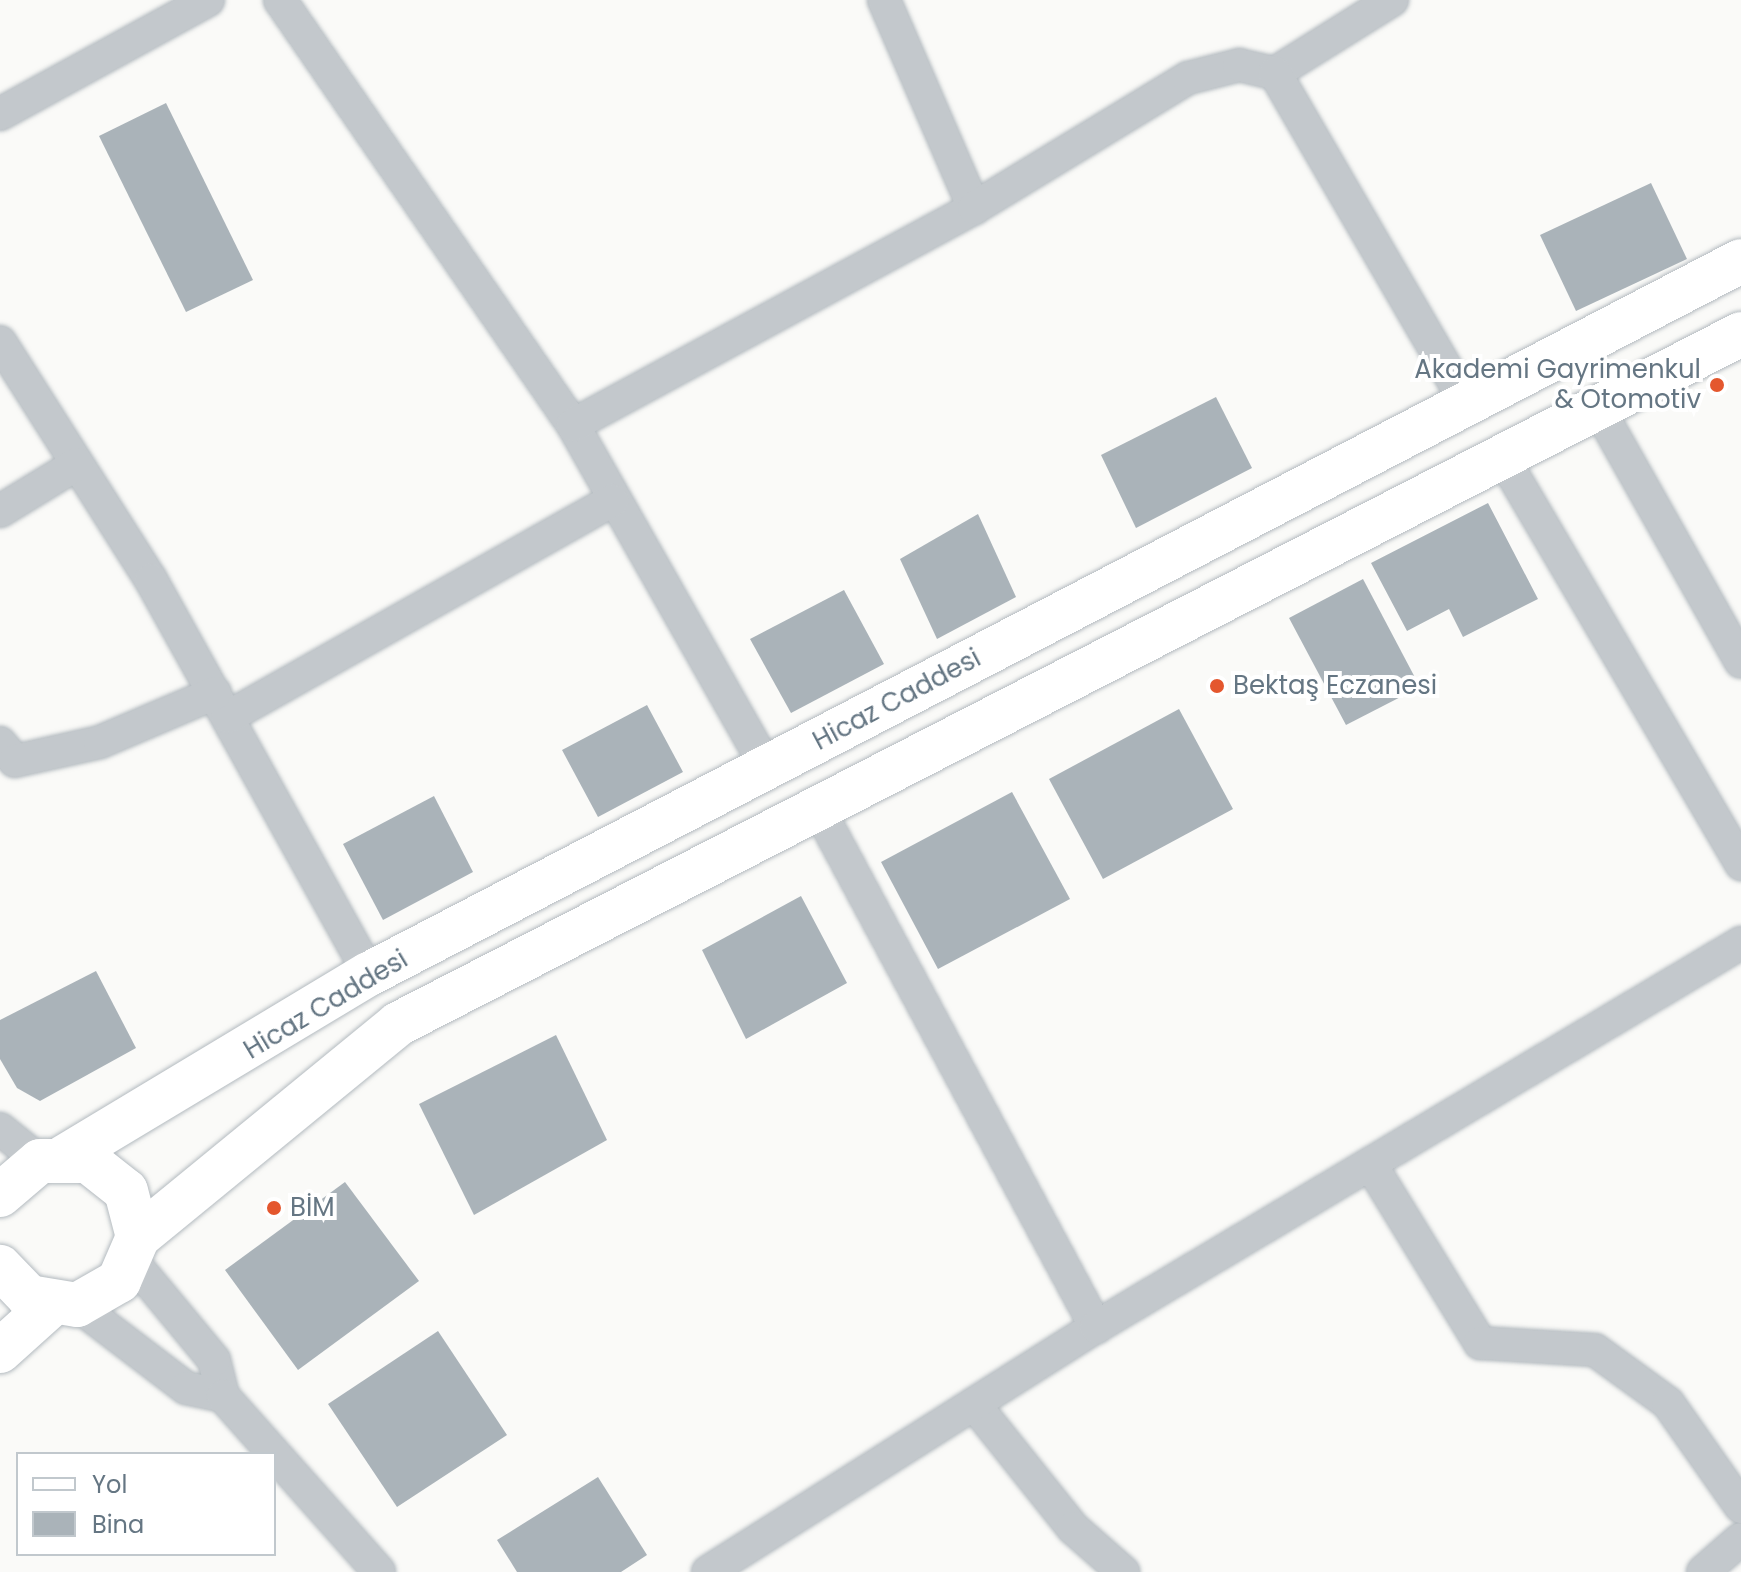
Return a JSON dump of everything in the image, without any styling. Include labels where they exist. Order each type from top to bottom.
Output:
[{"type":"main road","name":"Hicaz Caddesi","points":[[0,1195],[52,1159],[369,974],[1741,261]]},
{"type":"main road","name":"Hicaz Caddesi","points":[[64,1304],[100,1296],[135,1249],[398,1024],[1741,334]]},
{"type":"main road","points":[[52,1159],[110,1173],[126,1191],[135,1249]]},
{"type":"main road","points":[[0,1267],[29,1297],[64,1304]]},
{"type":"main road","points":[[0,1351],[64,1304]]},
{"type":"street","points":[[0,114],[208,0]]},
{"type":"street","points":[[280,0],[573,425],[612,501],[767,768]]},
{"type":"street","points":[[884,0],[974,208]]},
{"type":"street","points":[[573,425],[974,208],[1188,78],[1239,65],[1275,73],[1391,0]]},
{"type":"street","points":[[1275,73],[1466,403]]},
{"type":"street","points":[[0,342],[222,705],[369,974]]},
{"type":"street","points":[[1598,408],[1741,662]]},
{"type":"street","points":[[1503,458],[1741,864]]},
{"type":"street","points":[[0,511],[77,464]]},
{"type":"street","points":[[0,743],[15,761],[100,742],[222,705],[612,501]]},
{"type":"street","points":[[819,810],[1096,1327]]},
{"type":"street","points":[[708,1572],[1096,1327],[1741,943]]},
{"type":"street","points":[[0,1129],[52,1159]]},
{"type":"street","points":[[1371,1165],[1480,1343],[1595,1350],[1668,1403],[1741,1507]]},
{"type":"street","points":[[135,1249],[214,1360],[223,1396],[273,1452]]},
{"type":"street","points":[[64,1304],[186,1388],[223,1396]]},
{"type":"street","points":[[974,1404],[1073,1528],[1123,1572]]},
{"type":"street","points":[[276,1456],[379,1572]]},
{"type":"street","points":[[1703,1572],[1741,1539]]},
{"type":"building","points":[[166,103],[253,280],[186,312],[99,136]]},
{"type":"building","points":[[1651,183],[1687,259],[1576,311],[1540,235]]},
{"type":"building","points":[[1216,397],[1252,468],[1136,528],[1101,455]]},
{"type":"building","points":[[1488,503],[1538,599],[1463,637],[1449,609],[1407,631],[1371,563]]},
{"type":"building","points":[[978,514],[1016,597],[937,639],[900,559]]},
{"type":"building","points":[[1363,579],[1420,687],[1346,725],[1289,618]]},
{"type":"building","points":[[844,590],[884,664],[791,713],[750,639]]},
{"type":"building","points":[[647,705],[683,772],[598,817],[562,750]]},
{"type":"building","points":[[1179,709],[1233,809],[1103,879],[1049,779]]},
{"type":"building","points":[[1012,792],[1070,899],[938,969],[881,862]]},
{"type":"building","points":[[434,796],[473,872],[383,920],[343,844]]},
{"type":"building","points":[[801,896],[847,983],[746,1039],[702,950]]},
{"type":"building","points":[[96,971],[136,1048],[40,1101],[17,1088],[0,1059],[0,1020]]},
{"type":"building","points":[[556,1035],[607,1140],[474,1215],[419,1104]]},
{"type":"building","points":[[345,1182],[419,1281],[298,1370],[225,1270]]},
{"type":"building","points":[[438,1331],[507,1435],[397,1507],[328,1404]]},
{"type":"building","points":[[598,1477],[647,1555],[621,1572],[517,1572],[497,1540]]},
{"type":"place","name":"Akademi Gayrimenkul & Otomotiv","points":[[1717,385]]},
{"type":"place","name":"Bektaş Eczanesi","points":[[1217,686]]},
{"type":"place","name":"BİM","points":[[274,1208]]}]
